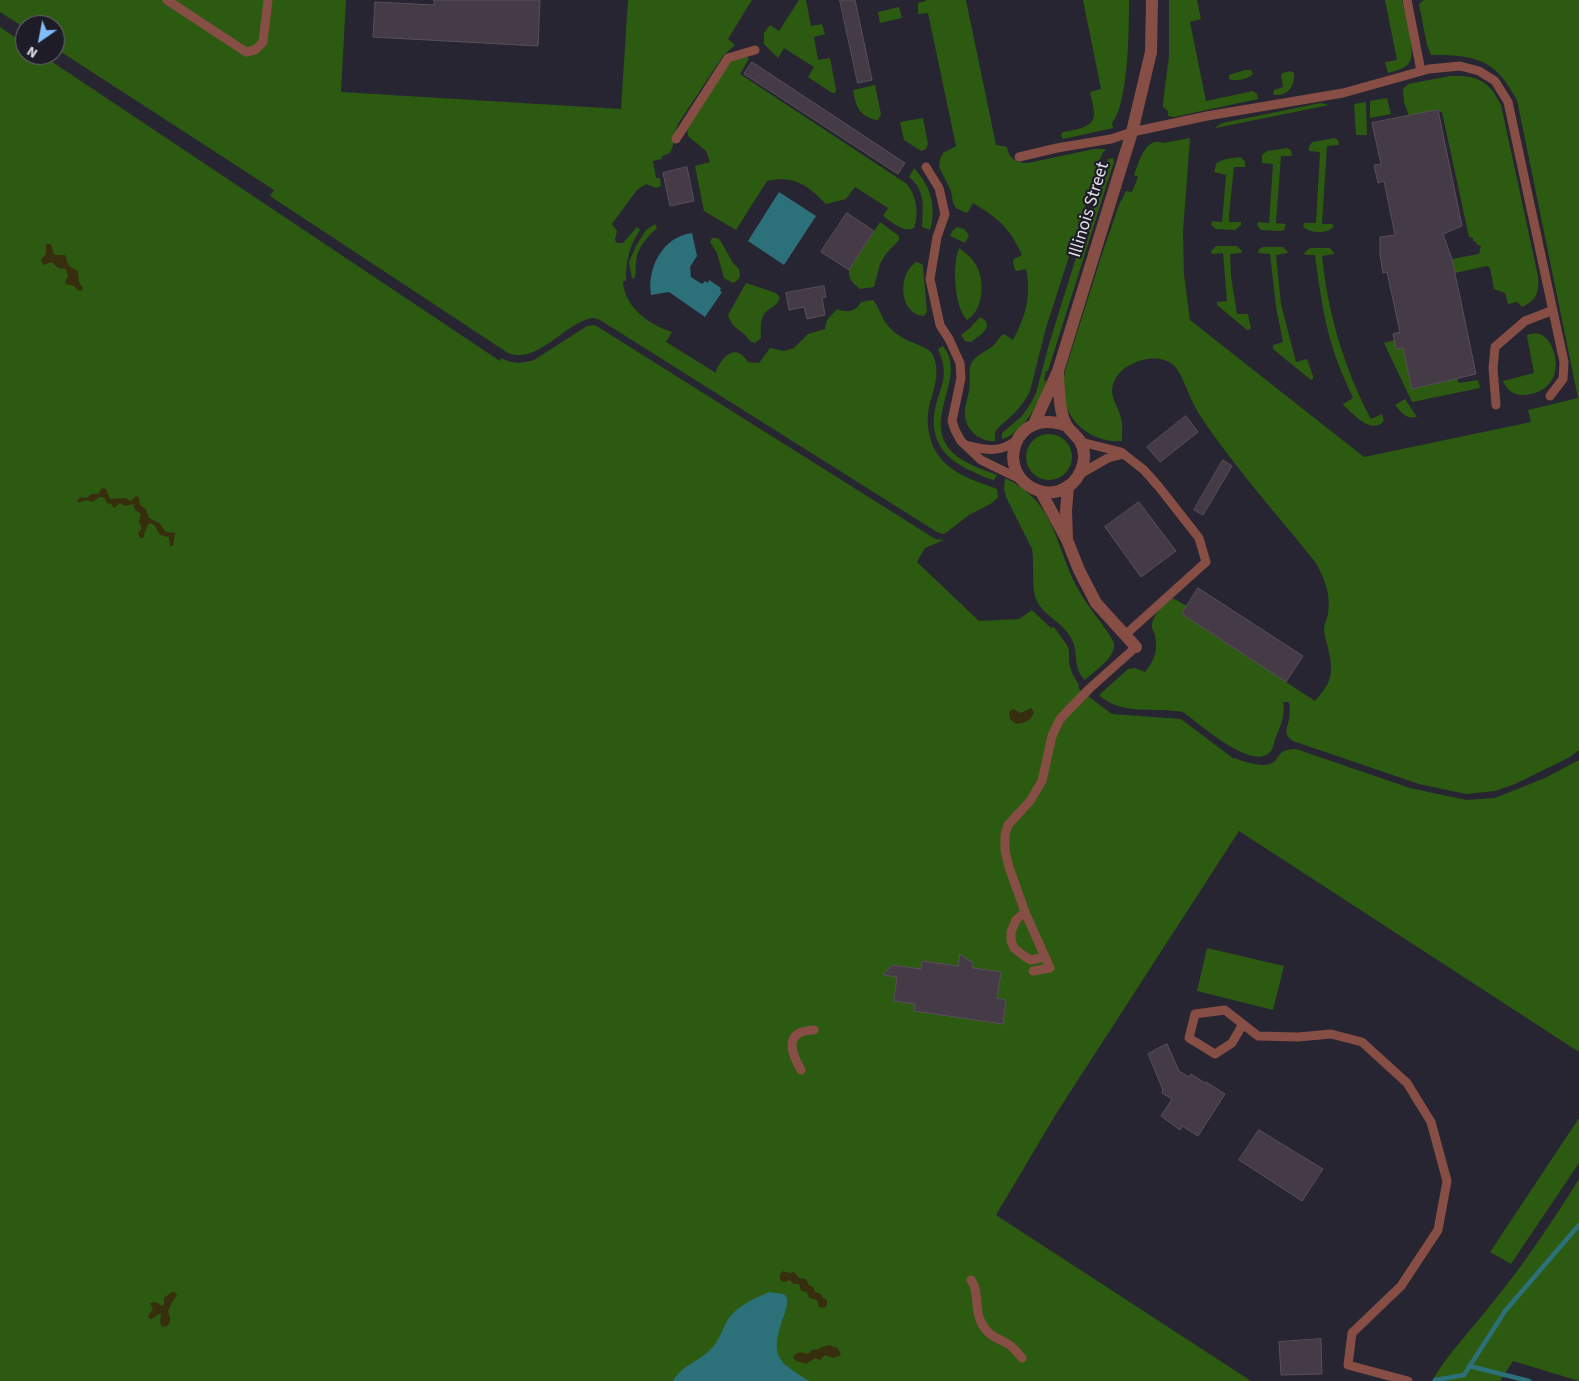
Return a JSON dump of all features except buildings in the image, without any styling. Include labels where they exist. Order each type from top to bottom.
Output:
[{"type":"street","name":"Illinois Street","points":[[1034,424],[1058,371],[1132,132],[1151,52],[1152,0]]},
{"type":"street","points":[[1058,371],[1059,403],[1067,426]]},
{"type":"street","points":[[1045,421],[1067,426],[1081,442],[1084,458],[1080,474],[1060,491],[1041,492],[1031,488],[1016,472],[1013,462],[1013,452],[1017,440],[1024,431],[1034,424],[1045,421]]},
{"type":"street","points":[[1067,540],[1066,511],[1068,486]]},
{"type":"street","points":[[1041,492],[1067,540],[1079,570],[1096,603],[1136,646]]},
{"type":"lane","points":[[168,0],[246,52],[255,50],[263,42],[268,0]]},
{"type":"lane","points":[[1407,0],[1421,71]]},
{"type":"lane","points":[[676,139],[728,58],[755,50]]},
{"type":"lane","points":[[1019,157],[1241,110],[1343,93],[1421,71],[1460,66],[1479,71],[1495,81],[1508,102],[1564,362],[1563,378],[1550,396]]},
{"type":"lane","points":[[926,167],[939,188],[945,214],[937,237],[930,279],[940,325],[960,363],[961,378],[952,421],[958,437],[981,460],[1022,480]]},
{"type":"lane","points":[[1496,405],[1493,368],[1495,346],[1525,321],[1552,310]]},
{"type":"lane","points":[[965,445],[999,450],[1017,440]]},
{"type":"lane","points":[[1081,442],[1121,452],[1144,470],[1198,538],[1206,562],[1125,634]]},
{"type":"lane","points":[[1080,474],[1108,458],[1124,454]]},
{"type":"lane","points":[[1033,971],[1050,968],[1026,912],[1005,852],[1005,835],[1008,825],[1030,801],[1042,781],[1052,736],[1060,719],[1089,689],[1136,646]]},
{"type":"lane","points":[[1026,912],[1016,920],[1011,932],[1010,942],[1014,948],[1031,960],[1045,957]]},
{"type":"lane","points":[[1243,1024],[1232,1043],[1215,1054],[1189,1038],[1195,1014],[1224,1010],[1243,1024],[1258,1036],[1331,1034],[1362,1042],[1407,1083],[1431,1122],[1448,1181],[1438,1230],[1401,1286],[1352,1333],[1348,1365],[1408,1381]]},
{"type":"lane","points":[[801,1070],[791,1050],[793,1040],[802,1030],[814,1030]]},
{"type":"lane","points":[[971,1280],[975,1286],[978,1314],[981,1323],[991,1336],[1010,1346],[1022,1358]]},
{"type":"green space","points":[[0,0],[346,0],[341,92],[621,109],[628,0],[752,0],[728,39],[735,45],[723,56],[678,124],[670,153],[662,156],[662,159],[653,161],[656,178],[660,178],[661,186],[656,188],[646,184],[637,190],[612,224],[617,231],[615,240],[617,243],[623,243],[637,227],[640,230],[631,248],[626,280],[623,282],[628,300],[647,320],[672,332],[666,342],[716,373],[721,362],[731,353],[739,353],[748,362],[759,363],[770,348],[784,351],[794,348],[808,334],[825,329],[827,320],[837,309],[850,311],[861,302],[873,300],[887,325],[892,330],[927,349],[933,355],[936,379],[928,412],[928,430],[938,455],[961,475],[997,489],[998,497],[992,503],[969,515],[947,532],[943,534],[937,532],[600,320],[592,318],[576,324],[548,344],[528,354],[508,353],[270,196],[274,190],[65,54],[65,15],[15,15],[15,22],[0,12]]},
{"type":"green space","points":[[799,0],[806,0],[811,26],[822,24],[825,34],[814,37],[818,60],[830,58],[835,93],[832,93],[808,77],[814,67],[784,48],[778,58],[764,44],[764,33],[770,25],[779,31]]},
{"type":"green space","points":[[926,0],[966,0],[996,145],[1007,147],[1009,155],[1014,160],[1028,163],[1094,149],[1106,149],[1102,154],[1046,328],[1030,391],[1019,407],[997,429],[995,441],[988,441],[977,436],[966,422],[965,409],[970,388],[970,367],[975,358],[995,344],[1002,335],[1004,334],[1013,340],[1024,315],[1028,297],[1028,279],[1026,269],[1015,270],[1014,259],[1022,255],[1008,231],[990,214],[973,203],[966,213],[956,208],[951,191],[939,167],[943,153],[956,146],[928,13],[918,14],[918,3]]},
{"type":"green space","points":[[1083,0],[1129,0],[1125,82],[1118,113],[1112,123],[1113,128],[1063,139],[1061,135],[1063,132],[1090,124],[1094,111],[1090,92],[1101,89]]},
{"type":"green space","points":[[1169,0],[1197,0],[1201,19],[1190,22],[1206,101],[1253,91],[1257,94],[1258,99],[1174,117],[1168,116],[1168,111],[1163,107],[1163,103],[1169,56]]},
{"type":"green space","points":[[1385,0],[1402,0],[1410,32],[1412,50],[1409,63],[1405,67],[1388,73],[1385,62],[1397,60]]},
{"type":"green space","points":[[1424,0],[1579,0],[1579,750],[1570,757],[1515,784],[1495,791],[1466,794],[1419,784],[1293,741],[1286,731],[1290,715],[1289,702],[1283,702],[1281,725],[1272,749],[1261,757],[1250,755],[1225,743],[1183,712],[1139,710],[1117,706],[1099,695],[1128,669],[1135,668],[1145,672],[1148,668],[1156,650],[1152,623],[1169,596],[1187,606],[1182,614],[1315,701],[1325,688],[1331,671],[1330,657],[1324,634],[1329,600],[1325,581],[1316,563],[1218,441],[1197,411],[1182,377],[1172,364],[1165,360],[1148,359],[1131,365],[1118,375],[1112,387],[1112,392],[1122,421],[1122,441],[1100,438],[1082,428],[1069,412],[1063,389],[1065,371],[1102,254],[1119,205],[1126,191],[1132,192],[1138,177],[1134,175],[1144,152],[1152,143],[1190,138],[1183,232],[1184,275],[1190,320],[1364,457],[1531,422],[1528,410],[1578,398],[1517,100],[1499,74],[1482,62],[1465,57],[1431,55],[1427,45],[1419,4]]},
{"type":"green space","points":[[899,7],[902,18],[880,23],[878,12]]},
{"type":"green space","points":[[0,27],[15,37],[15,65],[57,65],[500,361],[501,358],[517,363],[534,360],[587,326],[595,325],[935,539],[944,540],[925,548],[917,562],[979,621],[1019,619],[1032,610],[1051,628],[1054,627],[1067,645],[1069,663],[1080,690],[1112,714],[1181,719],[1234,759],[1252,764],[1270,764],[1284,751],[1296,749],[1410,788],[1466,800],[1495,798],[1545,778],[1579,760],[1579,1052],[1239,831],[1056,1114],[996,1215],[1251,1381],[0,1381]]},
{"type":"green space","points":[[746,56],[749,59],[740,74],[907,184],[913,194],[916,205],[914,228],[906,229],[894,224],[883,216],[888,208],[855,187],[846,199],[826,204],[807,187],[800,183],[786,180],[767,181],[736,230],[704,211],[695,166],[710,162],[706,151],[688,136],[687,128],[726,67],[733,60]]},
{"type":"green space","points":[[1251,70],[1253,74],[1242,80],[1229,79],[1229,75]]},
{"type":"green space","points":[[1290,71],[1294,73],[1294,78],[1290,89],[1284,94],[1273,94],[1274,90],[1283,87],[1281,75]]},
{"type":"green space","points":[[1450,76],[1475,78],[1481,81],[1492,90],[1501,105],[1538,276],[1538,287],[1534,299],[1522,307],[1517,302],[1508,304],[1505,293],[1494,289],[1490,268],[1487,266],[1455,273],[1452,259],[1479,254],[1481,246],[1473,241],[1473,238],[1469,237],[1442,112],[1438,110],[1409,116],[1404,102],[1403,89],[1408,84]]},
{"type":"green space","points":[[875,85],[881,114],[878,120],[862,113],[855,101],[853,90]]},
{"type":"green space","points":[[1387,98],[1391,114],[1370,118],[1370,101]]},
{"type":"green space","points":[[1366,102],[1367,135],[1356,135],[1354,104]]},
{"type":"green space","points":[[1321,103],[1329,105],[1216,128],[1222,123]]},
{"type":"green space","points":[[923,118],[928,144],[926,149],[921,151],[904,140],[900,122]]},
{"type":"green space","points":[[1334,138],[1338,140],[1339,144],[1327,146],[1322,224],[1332,224],[1334,226],[1328,231],[1314,232],[1303,227],[1304,223],[1316,223],[1320,152],[1309,151],[1309,147],[1313,142]]},
{"type":"green space","points":[[1287,148],[1291,150],[1292,156],[1281,156],[1276,223],[1286,224],[1284,230],[1281,231],[1261,230],[1257,225],[1258,222],[1269,223],[1273,164],[1262,163],[1262,155],[1267,151]]},
{"type":"green space","points":[[1241,157],[1245,162],[1245,167],[1234,167],[1229,222],[1241,222],[1241,225],[1235,230],[1216,229],[1211,225],[1212,221],[1222,222],[1226,175],[1214,172],[1216,165],[1224,160]]},
{"type":"green space","points":[[1113,158],[1114,163],[1048,371],[1046,371],[1044,389],[1024,424],[1010,436],[1002,439],[1002,433],[1022,416],[1036,393],[1049,344],[1104,168],[1108,159]]},
{"type":"green space","points":[[914,168],[924,181],[931,196],[933,213],[930,230],[922,227],[923,206],[921,194],[909,177]]},
{"type":"green space","points":[[880,222],[899,236],[899,240],[885,255],[880,264],[874,287],[860,289],[850,279],[849,270]]},
{"type":"green space","points":[[655,224],[657,228],[646,239],[638,252],[634,279],[632,278],[629,262],[646,230]]},
{"type":"green space","points":[[957,227],[964,229],[969,235],[965,243],[950,236]]},
{"type":"green space","points":[[712,238],[720,240],[733,263],[739,269],[740,276],[733,283],[724,278],[717,253],[710,242]]},
{"type":"green space","points":[[1216,246],[1237,246],[1242,251],[1241,253],[1230,254],[1231,276],[1237,314],[1248,314],[1251,328],[1249,330],[1217,305],[1217,302],[1227,301],[1223,253],[1212,254],[1211,251]]},
{"type":"green space","points":[[1263,247],[1283,247],[1288,252],[1276,255],[1281,304],[1296,362],[1307,359],[1313,376],[1311,380],[1273,349],[1273,345],[1283,342],[1276,307],[1270,254],[1258,253],[1259,249]]},
{"type":"green space","points":[[959,248],[974,262],[979,271],[982,286],[977,309],[967,320],[959,305],[957,296],[955,265]]},
{"type":"green space","points":[[1310,248],[1330,248],[1334,253],[1322,256],[1333,320],[1345,360],[1361,400],[1371,419],[1382,414],[1384,421],[1379,425],[1374,426],[1363,422],[1343,404],[1353,398],[1330,339],[1315,255],[1305,255],[1304,253]]},
{"type":"green space","points":[[916,262],[922,264],[923,267],[927,312],[924,316],[916,314],[910,309],[904,294],[905,276]]},
{"type":"green space","points":[[746,283],[776,293],[780,298],[763,316],[761,338],[755,343],[750,341],[733,325],[728,315]]},
{"type":"green space","points":[[980,317],[986,321],[987,327],[983,333],[971,342],[965,341],[961,335]]},
{"type":"green space","points":[[1529,334],[1540,334],[1549,342],[1556,363],[1555,372],[1548,385],[1541,390],[1533,394],[1519,395],[1506,387],[1503,381],[1534,373],[1527,336]]},
{"type":"green space","points":[[1395,340],[1397,349],[1403,348],[1412,388],[1457,379],[1459,383],[1478,380],[1480,388],[1412,402],[1384,343]]},
{"type":"green space","points":[[943,346],[950,359],[951,373],[941,416],[941,430],[946,444],[962,460],[997,475],[994,480],[958,464],[939,445],[934,427],[934,416],[944,376],[942,359],[938,349]]},
{"type":"green space","points":[[1405,399],[1417,417],[1407,416],[1395,405]]},
{"type":"green space","points":[[1049,434],[1062,438],[1068,444],[1072,457],[1068,470],[1062,476],[1049,480],[1036,476],[1030,470],[1026,457],[1030,444],[1036,438]]},
{"type":"green space","points":[[1005,478],[1022,488],[1045,512],[1078,589],[1114,643],[1112,654],[1085,680],[1078,670],[1074,645],[1069,634],[1041,608],[1036,598],[1033,585],[1032,549],[1006,497],[1004,489]]},
{"type":"green space","points":[[1207,948],[1284,966],[1273,1010],[1197,991]]},
{"type":"green space","points":[[1579,1118],[1579,1163],[1511,1264],[1490,1252]]},
{"type":"green space","points":[[1579,1179],[1579,1381],[1513,1361],[1500,1381],[1432,1381],[1453,1350],[1527,1257]]},
{"type":"sand","points":[[46,244],[50,244],[55,255],[65,255],[69,266],[78,271],[82,290],[79,291],[74,286],[66,284],[68,276],[66,269],[58,268],[52,262],[43,265],[41,260],[46,254]]},
{"type":"sand","points":[[102,488],[106,489],[110,499],[125,498],[131,501],[136,496],[139,497],[140,505],[146,509],[149,518],[159,523],[166,532],[175,533],[173,546],[170,546],[169,537],[160,535],[151,523],[148,524],[143,538],[140,538],[138,533],[142,528],[139,522],[141,514],[135,510],[133,504],[125,506],[120,503],[114,508],[102,497],[93,502],[86,500],[79,503],[77,501],[80,497],[86,498],[92,494],[98,494]]},
{"type":"sand","points":[[1031,708],[1034,712],[1027,721],[1016,724],[1010,719],[1009,712],[1013,709],[1021,713]]},
{"type":"sand","points":[[783,1271],[794,1272],[799,1278],[806,1279],[815,1292],[821,1294],[827,1300],[825,1308],[819,1307],[817,1300],[809,1298],[807,1292],[801,1291],[799,1284],[793,1284],[790,1280],[784,1282],[780,1280],[780,1275]]},
{"type":"sand","points":[[175,1292],[177,1295],[168,1311],[170,1322],[167,1326],[162,1327],[160,1323],[161,1314],[152,1319],[148,1316],[153,1309],[150,1303],[156,1302],[162,1306],[164,1298]]},
{"type":"sand","points":[[829,1345],[838,1348],[841,1355],[833,1358],[825,1355],[820,1360],[815,1358],[806,1364],[797,1361],[793,1357],[798,1353],[808,1354],[812,1350]]},
{"type":"water","points":[[779,192],[816,216],[784,265],[748,241]]},
{"type":"water","points":[[692,233],[697,256],[690,267],[691,277],[702,284],[705,281],[708,283],[709,280],[721,288],[720,291],[722,292],[705,317],[669,292],[651,295],[651,274],[659,255],[672,241]]},
{"type":"water","points":[[769,1292],[784,1294],[787,1298],[787,1307],[778,1333],[777,1351],[780,1358],[790,1369],[809,1381],[673,1381],[681,1371],[712,1348],[719,1339],[727,1321],[735,1311]]},
{"type":"waterway","points":[[1435,1380],[1464,1375],[1505,1311],[1579,1225]]},
{"type":"waterway","points":[[1469,1366],[1529,1381]]}]
